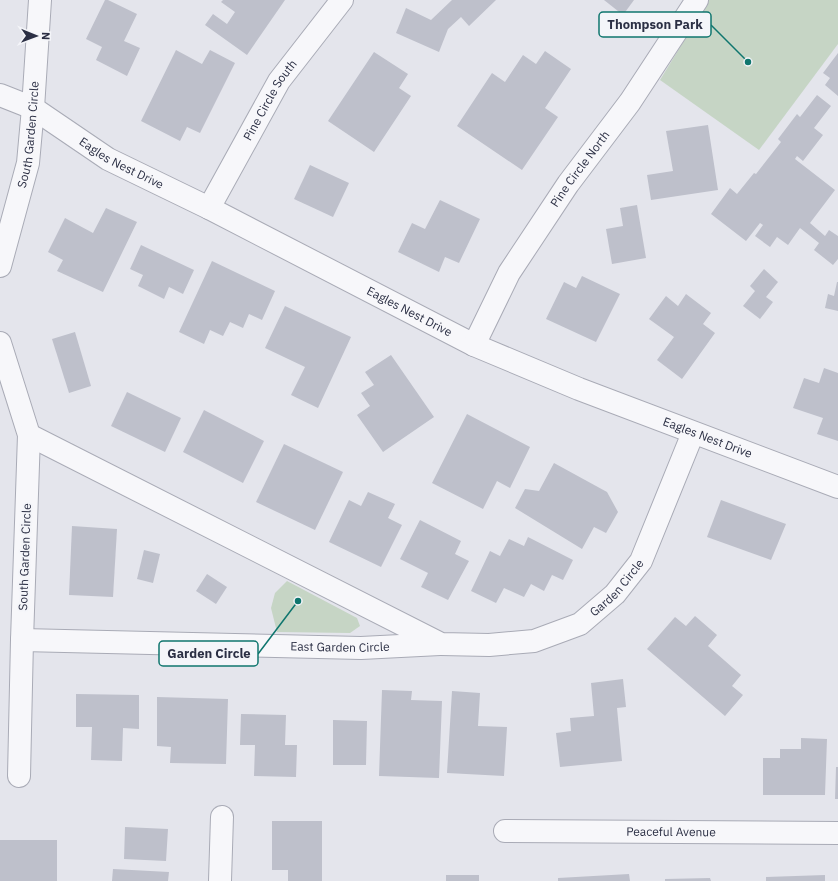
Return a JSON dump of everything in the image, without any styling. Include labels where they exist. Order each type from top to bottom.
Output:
[{"type":"street","name":"South Garden Circle","points":[[0,266],[28,163],[40,0]]},
{"type":"street","name":"Pine Circle South","points":[[209,208],[279,81],[342,0]]},
{"type":"street","name":"Pine Circle North","points":[[474,345],[509,274],[568,184],[630,102],[697,0]]},
{"type":"street","name":"Eagles Nest Drive","points":[[0,95],[33,108],[108,159],[209,208],[474,345],[579,389],[838,487]]},
{"type":"street","name":"South Garden Circle","points":[[0,343],[29,435],[19,776]]},
{"type":"street","name":"Garden Circle","points":[[29,435],[441,644],[489,645],[534,641],[580,624],[615,594],[641,561],[693,433]]},
{"type":"street","name":"East Garden Circle","points":[[22,640],[361,648],[441,644]]},
{"type":"street","points":[[220,881],[222,818]]},
{"type":"street","name":"Peaceful Avenue","points":[[505,831],[838,833]]},
{"type":"green space","points":[[709,0],[838,0],[838,44],[759,150],[660,80]]},
{"type":"green space","points":[[287,581],[357,618],[360,626],[350,633],[277,632],[271,608],[275,593]]},
{"type":"building","points":[[105,0],[108,0],[137,14],[124,41],[140,48],[127,76],[96,60],[102,47],[86,39]]},
{"type":"building","points":[[223,0],[285,0],[247,55],[205,25],[213,14],[227,24],[235,12],[221,2]]},
{"type":"building","points":[[452,0],[496,0],[469,26],[461,17],[448,29],[439,52],[396,33],[406,8],[431,20]]},
{"type":"building","points":[[604,0],[634,0],[623,15]]},
{"type":"building","points":[[176,50],[202,64],[210,50],[235,63],[200,133],[187,127],[180,141],[141,121]]},
{"type":"building","points":[[545,51],[571,69],[545,108],[558,117],[522,170],[457,126],[492,73],[505,82],[523,55],[536,64]]},
{"type":"building","points":[[374,52],[408,74],[399,88],[411,96],[374,152],[328,121]]},
{"type":"building","points":[[838,53],[838,96],[825,85],[830,78],[823,73]]},
{"type":"building","points":[[817,95],[831,106],[814,128],[823,135],[803,161],[797,156],[795,159],[835,190],[810,223],[825,236],[829,230],[838,236],[838,259],[833,265],[814,250],[819,243],[800,228],[788,245],[777,237],[770,247],[755,236],[763,225],[760,223],[746,241],[711,214],[730,188],[737,194],[754,173],[756,174],[781,142],[778,139],[797,114],[800,117]]},
{"type":"building","points":[[708,125],[718,190],[651,200],[647,175],[673,171],[666,131]]},
{"type":"building","points":[[310,165],[349,183],[333,217],[294,199]]},
{"type":"building","points":[[440,200],[480,219],[459,263],[445,257],[439,272],[398,252],[412,223],[425,229]]},
{"type":"building","points":[[637,205],[646,258],[612,264],[606,229],[623,226],[620,208]]},
{"type":"building","points":[[106,208],[137,222],[103,292],[57,271],[63,260],[48,252],[65,218],[93,233]]},
{"type":"building","points":[[141,245],[194,270],[183,294],[169,287],[164,299],[138,286],[143,275],[130,269]]},
{"type":"building","points":[[212,261],[275,291],[262,320],[249,314],[243,328],[230,322],[223,336],[210,330],[204,344],[179,332]]},
{"type":"building","points":[[764,269],[778,282],[766,297],[773,302],[760,319],[743,306],[755,291],[750,286]]},
{"type":"building","points":[[582,276],[620,294],[596,342],[546,319],[564,282],[576,288]]},
{"type":"building","points":[[837,282],[838,311],[825,308],[828,294],[834,296]]},
{"type":"building","points":[[686,294],[711,313],[703,324],[715,333],[682,379],[657,360],[674,337],[649,319],[666,296],[678,306]]},
{"type":"building","points":[[285,306],[351,337],[318,408],[291,395],[305,367],[265,348]]},
{"type":"building","points":[[75,332],[91,386],[69,393],[52,339]]},
{"type":"building","points":[[391,355],[434,417],[383,452],[357,415],[370,406],[361,393],[374,385],[365,372]]},
{"type":"building","points":[[824,368],[838,373],[838,441],[817,434],[823,418],[793,408],[804,378],[819,383]]},
{"type":"building","points":[[127,392],[181,418],[165,452],[111,426]]},
{"type":"building","points":[[204,410],[264,441],[243,483],[183,452]]},
{"type":"building","points":[[467,414],[530,447],[510,488],[497,481],[483,509],[432,483]]},
{"type":"building","points":[[284,444],[343,472],[315,530],[256,502]]},
{"type":"building","points":[[554,463],[607,492],[618,512],[606,533],[594,527],[582,549],[515,508],[525,489],[539,491]]},
{"type":"building","points":[[368,492],[395,504],[388,518],[402,525],[381,567],[329,542],[349,500],[361,506]]},
{"type":"building","points":[[721,500],[786,524],[771,560],[707,537]]},
{"type":"building","points":[[420,520],[461,541],[455,554],[469,561],[448,600],[421,587],[428,573],[400,559]]},
{"type":"building","points":[[72,526],[117,529],[113,597],[69,595]]},
{"type":"building","points":[[528,537],[573,560],[563,580],[552,575],[544,591],[531,584],[524,597],[504,588],[496,603],[471,591],[490,551],[500,556],[509,539],[524,546]]},
{"type":"building","points":[[144,550],[160,554],[153,583],[137,579]]},
{"type":"building","points":[[207,574],[227,587],[216,604],[196,591]]},
{"type":"building","points":[[695,616],[717,635],[708,646],[741,675],[732,686],[743,695],[725,716],[647,649],[675,617],[686,626]]},
{"type":"building","points":[[623,679],[626,707],[617,708],[622,761],[560,767],[556,733],[571,731],[570,718],[594,716],[591,683]]},
{"type":"building","points":[[382,690],[412,691],[411,700],[442,701],[439,778],[379,776]]},
{"type":"building","points":[[452,691],[480,693],[478,726],[507,727],[504,776],[447,773]]},
{"type":"building","points":[[76,694],[139,695],[139,729],[123,728],[122,761],[91,760],[92,727],[76,727]]},
{"type":"building","points":[[157,697],[228,699],[226,764],[170,763],[171,747],[157,746]]},
{"type":"building","points":[[241,714],[286,715],[285,745],[297,745],[296,777],[254,776],[255,745],[240,745]]},
{"type":"building","points":[[333,720],[367,721],[366,765],[333,765]]},
{"type":"building","points":[[801,738],[827,739],[825,795],[763,795],[763,758],[780,758],[780,749],[801,749]]},
{"type":"building","points":[[836,767],[838,767],[838,799],[835,799]]},
{"type":"building","points":[[272,821],[322,821],[322,881],[288,881],[288,870],[272,870]]},
{"type":"building","points":[[125,827],[168,829],[166,861],[124,859]]},
{"type":"building","points":[[0,840],[57,840],[57,881],[0,881]]},
{"type":"building","points":[[113,869],[169,872],[168,881],[112,881]]},
{"type":"building","points":[[629,874],[630,881],[558,881],[558,878]]},
{"type":"building","points":[[446,875],[479,875],[479,881],[446,881]]},
{"type":"building","points":[[825,875],[825,881],[766,881],[766,877]]},
{"type":"building","points":[[710,878],[711,881],[665,881],[665,879]]},
{"type":"place","name":"Thompson Park","points":[[748,62]]},
{"type":"place","name":"Garden Circle","points":[[298,601]]}]
